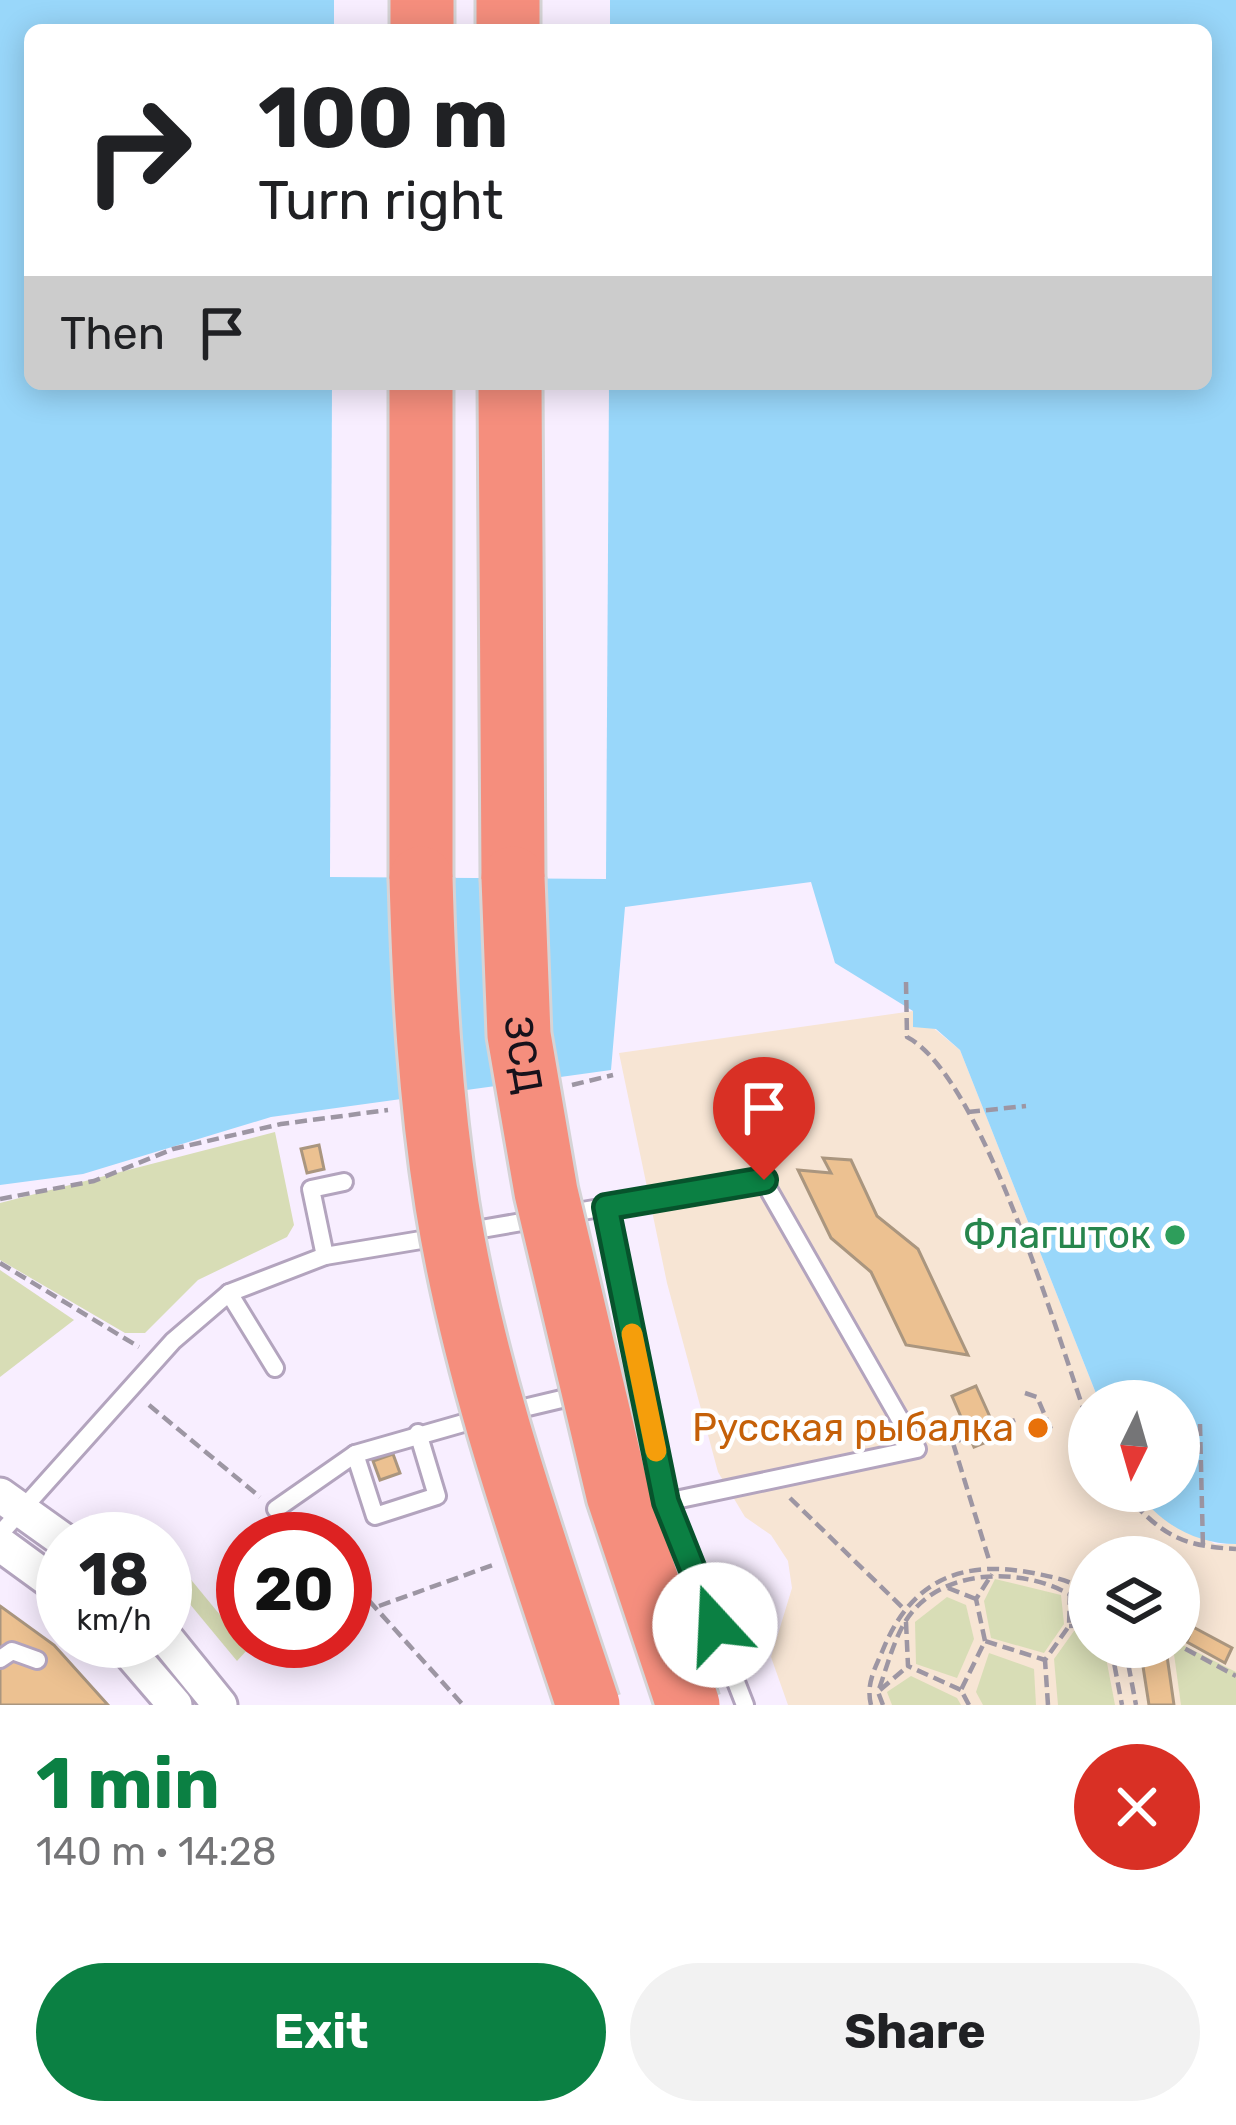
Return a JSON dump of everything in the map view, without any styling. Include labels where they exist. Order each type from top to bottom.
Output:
[{"type":"highway","points":[[422,390],[426,1044],[448,1210],[486,1370],[528,1524],[588,1705]]},
{"type":"highway","name":"ЗСД","points":[[510,390],[512,873],[519,1035],[546,1192],[618,1495],[688,1705]]},
{"type":"street","points":[[7,1513],[36,1527]]},
{"type":"street","points":[[0,1544],[36,1570]]},
{"type":"street","points":[[143,1668],[175,1705]]},
{"type":"street","points":[[190,1668],[220,1705]]},
{"type":"lane","points":[[7,1513],[199,1314],[229,1293],[326,1256],[764,1180],[917,1449],[666,1502]]},
{"type":"lane","points":[[326,1256],[311,1190],[344,1182]]},
{"type":"lane","points":[[606,1207],[666,1502],[745,1705]]},
{"type":"lane","points":[[540,1219],[562,1352]]},
{"type":"lane","points":[[229,1293],[275,1368]]},
{"type":"lane","points":[[276,1509],[355,1454],[418,1433],[570,1396],[566,1374]]},
{"type":"lane","points":[[355,1454],[375,1516],[437,1496],[418,1433]]},
{"type":"lane","points":[[0,1659],[12,1651],[36,1658]]},
{"type":"path","points":[[906,982],[907,1037],[927,1048],[968,1112],[1015,1220],[1073,1380]]},
{"type":"path","points":[[571,1086],[613,1076]]},
{"type":"path","points":[[968,1112],[1026,1106]]},
{"type":"path","points":[[0,1199],[94,1181],[173,1149],[281,1124],[392,1109]]},
{"type":"path","points":[[0,1263],[140,1347]]},
{"type":"path","points":[[131,1389],[279,1512]]},
{"type":"path","points":[[1026,1394],[1036,1396],[1051,1429]]},
{"type":"path","points":[[1039,1427],[1043,1413]]},
{"type":"path","points":[[995,1427],[1015,1420]]},
{"type":"path","points":[[1200,1424],[1203,1548]]},
{"type":"path","points":[[961,1690],[985,1641],[976,1599],[992,1570],[953,1443],[970,1436]]},
{"type":"path","points":[[796,1504],[902,1607]]},
{"type":"path","points":[[1142,1512],[1162,1534],[1203,1548],[1236,1550]]},
{"type":"path","points":[[883,1705],[878,1692],[906,1619],[945,1588],[992,1570],[1068,1590]]},
{"type":"path","points":[[871,1705],[869,1683],[902,1607],[946,1578],[992,1570],[1068,1583]]},
{"type":"path","points":[[945,1588],[976,1599]]},
{"type":"path","points":[[372,1604],[463,1705]]},
{"type":"path","points":[[906,1619],[908,1666]]},
{"type":"path","points":[[1048,1705],[1045,1660],[1068,1627]]},
{"type":"path","points":[[985,1641],[1045,1660]]},
{"type":"path","points":[[1200,1657],[1236,1676]]},
{"type":"path","points":[[908,1666],[961,1690],[969,1705]]},
{"type":"path","points":[[878,1692],[908,1666]]},
{"type":"path","points":[[1115,1668],[1122,1705]]},
{"type":"path","points":[[1129,1668],[1136,1705]]},
{"type":"shaded area","points":[[913,1011],[960,1050],[1091,1380],[1068,1380],[1068,1512],[1159,1512],[1215,1544],[1236,1544],[1236,1705],[788,1705],[771,1657],[792,1588],[788,1561],[771,1535],[745,1517],[718,1472],[667,1283],[619,1053]]},
{"type":"green space","points":[[275,1132],[294,1225],[287,1237],[198,1280],[145,1333],[125,1333],[0,1260],[0,1203]]},
{"type":"green space","points":[[0,1270],[74,1320],[0,1377]]},
{"type":"green space","points":[[995,1579],[1061,1595],[1064,1624],[1044,1653],[991,1638],[984,1601]]},
{"type":"green space","points":[[192,1581],[216,1610],[216,1636],[192,1607]]},
{"type":"green space","points":[[947,1597],[966,1605],[974,1639],[957,1678],[916,1664],[915,1622]]},
{"type":"green space","points":[[1068,1639],[1068,1668],[1108,1668],[1115,1705],[1058,1705],[1054,1659]]},
{"type":"green space","points":[[989,1653],[1034,1669],[1036,1705],[983,1705],[976,1692]]},
{"type":"green space","points":[[1200,1654],[1236,1672],[1236,1705],[1181,1705],[1176,1668],[1200,1668]]},
{"type":"green space","points":[[911,1676],[957,1698],[961,1705],[892,1705],[887,1692]]},
{"type":"water","points":[[0,0],[1236,0],[1236,1544],[1180,1530],[1156,1512],[1200,1512],[1200,1380],[1091,1380],[960,1050],[936,1029],[913,1027],[913,1011],[835,963],[811,882],[625,907],[611,1070],[271,1117],[83,1174],[0,1185]]},
{"type":"pier","points":[[334,0],[610,0],[610,24],[334,24]]},
{"type":"pier","points":[[332,390],[609,390],[606,879],[330,877]]},
{"type":"building","points":[[319,1145],[324,1169],[307,1173],[301,1149]]},
{"type":"building","points":[[823,1158],[851,1160],[877,1216],[918,1249],[968,1355],[906,1345],[871,1272],[831,1238],[798,1170],[831,1173]]},
{"type":"building","points":[[976,1386],[999,1437],[974,1447],[952,1396]]},
{"type":"building","points":[[393,1454],[400,1473],[380,1480],[373,1461]]},
{"type":"building","points":[[0,1606],[36,1632],[36,1668],[75,1668],[108,1705],[0,1705]]},
{"type":"building","points":[[1200,1631],[1232,1648],[1225,1663],[1200,1649]]},
{"type":"building","points":[[1143,1668],[1169,1668],[1174,1705],[1149,1705]]},
{"type":"slow traffic","points":[[632,1334],[656,1451]]},
{"type":"place","name":"Флагшток","points":[[1175,1235]]},
{"type":"place","name":"Русская рыбалка","points":[[1038,1428]]},
{"type":"route","points":[[715,1625],[666,1502],[606,1207],[764,1180]]}]
